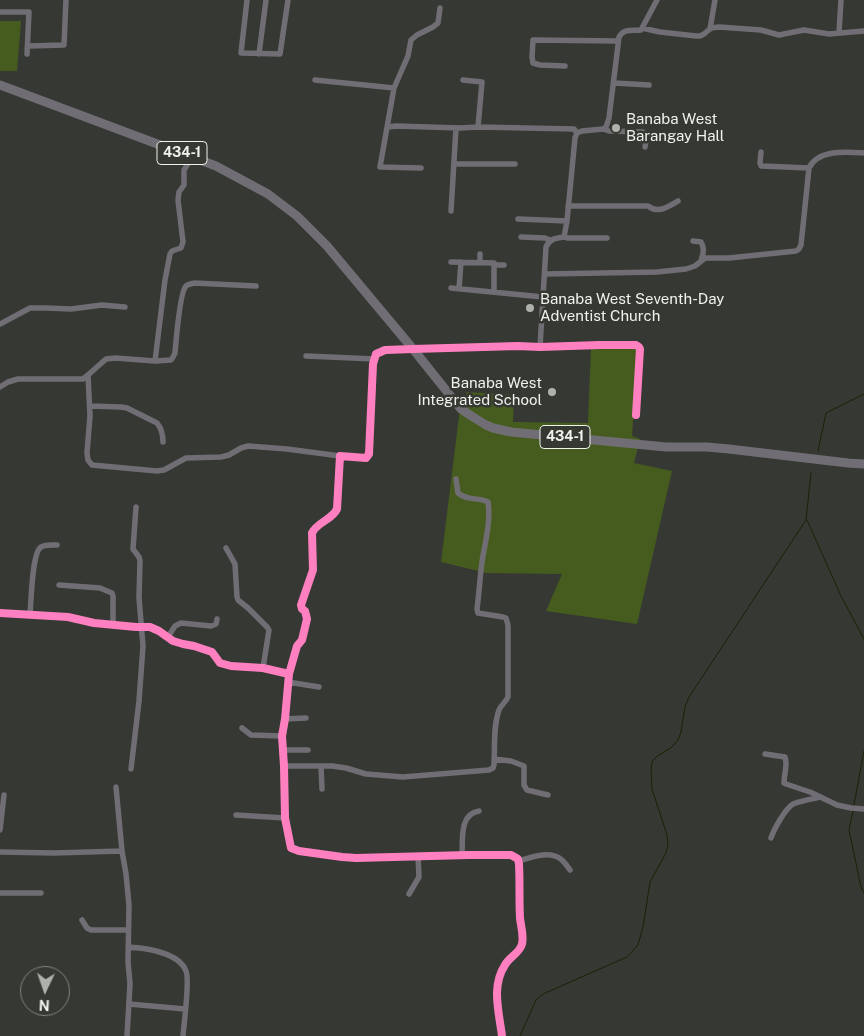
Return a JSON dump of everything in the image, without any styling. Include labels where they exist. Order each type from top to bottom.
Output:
[{"type":"main road","name":"434-1","points":[[0,85],[216,166],[268,194],[297,216],[327,246],[461,408],[493,428],[502,431],[666,447],[708,447],[864,464]]},
{"type":"street","points":[[28,46],[64,45],[66,0]]},
{"type":"street","points":[[247,0],[241,53],[259,54],[280,54],[288,0]]},
{"type":"street","points":[[259,54],[266,0]]},
{"type":"street","points":[[603,129],[606,127],[609,118],[618,41],[621,33],[624,31],[641,30],[657,0]]},
{"type":"street","points":[[710,29],[715,0]]},
{"type":"street","points":[[839,33],[841,0]]},
{"type":"street","points":[[422,168],[380,167],[394,88],[408,56],[412,40],[438,23],[440,8]]},
{"type":"street","points":[[0,12],[29,12],[28,54]]},
{"type":"street","points":[[642,28],[696,36],[719,27],[761,30],[779,35],[804,30],[839,33],[864,31]]},
{"type":"street","points":[[565,66],[533,63],[533,40],[618,41]]},
{"type":"street","points":[[314,80],[394,88]]},
{"type":"street","points":[[463,80],[482,82],[478,127]]},
{"type":"street","points":[[614,83],[648,85]]},
{"type":"street","points":[[388,127],[574,129],[577,133]]},
{"type":"street","points":[[451,211],[456,128]]},
{"type":"street","points":[[564,237],[577,133],[603,129],[609,131],[644,132],[647,136],[645,147]]},
{"type":"street","points":[[761,152],[761,166],[809,168]]},
{"type":"street","points":[[545,274],[657,272],[686,269],[695,266],[705,258],[729,258],[792,252],[800,249],[811,164],[816,159],[834,153],[864,153]]},
{"type":"street","points":[[155,360],[170,254],[172,251],[181,248],[183,242],[178,200],[179,192],[184,186],[184,170],[192,157]]},
{"type":"street","points":[[454,164],[515,164]]},
{"type":"street","points":[[568,206],[648,206],[652,209],[660,210],[678,202]]},
{"type":"street","points":[[518,219],[567,221]]},
{"type":"street","points":[[521,237],[550,240],[564,237],[607,238]]},
{"type":"street","points":[[540,347],[546,247],[550,240]]},
{"type":"street","points":[[693,241],[703,244],[704,249],[701,261]]},
{"type":"street","points":[[480,254],[480,263]]},
{"type":"street","points":[[451,262],[504,265]]},
{"type":"street","points":[[459,289],[461,262]]},
{"type":"street","points":[[494,292],[495,265]]},
{"type":"street","points":[[0,387],[18,379],[83,378],[106,359],[170,360],[174,357],[182,300],[185,287],[188,284],[256,286]]},
{"type":"street","points":[[451,288],[543,297]]},
{"type":"street","points":[[0,324],[30,308],[71,309],[102,305],[125,307]]},
{"type":"street","points":[[88,375],[90,406],[88,460],[92,465],[157,471],[164,470],[186,458],[221,457],[248,446],[366,458],[369,454],[373,364],[376,354],[384,350],[636,345],[640,349],[636,414]]},
{"type":"street","points":[[306,356],[375,358]]},
{"type":"street","points":[[90,406],[127,408],[157,423],[160,426],[163,442]]},
{"type":"street","points":[[340,456],[338,509],[335,514],[314,528],[312,533],[313,570],[301,605],[307,619],[302,640],[297,646],[289,674],[282,736],[285,818],[291,848],[299,852],[342,857],[462,855],[511,855],[517,857],[519,861],[520,917],[523,942],[521,948],[507,961],[499,975],[497,998],[502,1036]]},
{"type":"street","points":[[284,766],[346,768],[366,774],[403,776],[489,770],[493,768],[497,718],[500,708],[508,697],[508,625],[506,618],[478,613],[489,512],[488,502],[487,500],[462,496],[458,492],[456,480]]},
{"type":"street","points":[[131,769],[139,701],[142,646],[139,598],[140,561],[133,549],[136,507]]},
{"type":"street","points":[[30,615],[35,559],[39,548],[57,545]]},
{"type":"street","points":[[226,548],[235,564],[238,600],[269,630],[263,668]]},
{"type":"street","points":[[59,585],[100,588],[112,593],[113,625]]},
{"type":"street","points":[[0,613],[68,617],[94,623],[150,627],[174,641],[212,652],[220,663],[231,666],[263,668],[289,674]]},
{"type":"street","points":[[168,637],[175,626],[181,624],[211,626],[216,624],[217,619]]},
{"type":"street","points":[[288,682],[319,686]]},
{"type":"street","points":[[285,719],[306,718]]},
{"type":"street","points":[[242,728],[252,735],[282,736]]},
{"type":"street","points":[[283,750],[308,750]]},
{"type":"street","points":[[765,754],[785,757],[784,783],[837,805],[864,809]]},
{"type":"street","points":[[494,759],[511,761],[524,766],[524,786],[526,790],[548,795]]},
{"type":"street","points":[[321,766],[322,789]]},
{"type":"street","points":[[116,787],[128,897],[130,984],[128,1036]]},
{"type":"street","points":[[0,830],[4,795]]},
{"type":"street","points":[[771,838],[776,825],[791,805],[821,797]]},
{"type":"street","points":[[462,855],[466,820],[469,814],[479,811]]},
{"type":"street","points":[[236,815],[285,818]]},
{"type":"street","points":[[0,852],[122,851]]},
{"type":"street","points":[[519,861],[536,856],[551,855],[562,860],[570,870]]},
{"type":"street","points":[[409,894],[419,877],[418,856]]},
{"type":"street","points":[[0,893],[41,893]]},
{"type":"street","points":[[82,920],[87,928],[91,930],[128,930]]},
{"type":"street","points":[[128,948],[155,950],[173,958],[184,966],[188,976],[183,1036]]},
{"type":"street","points":[[129,1004],[185,1009]]},
{"type":"green space","points":[[0,21],[21,21],[17,71],[0,71]]},
{"type":"green space","points":[[591,348],[638,349],[632,436],[640,439],[634,463],[672,471],[637,624],[546,611],[562,574],[487,573],[441,562],[460,408],[467,392],[514,395],[513,422],[588,423]]},
{"type":"waterway","points":[[818,451],[826,413],[864,394]]},
{"type":"waterway","points":[[520,1036],[536,1000],[543,994],[627,957],[638,945],[643,927],[650,882],[666,853],[668,844],[667,835],[652,789],[652,762],[678,740],[689,697],[806,520],[811,473]]},
{"type":"waterway","points":[[807,520],[841,596],[864,639]]},
{"type":"waterway","points":[[854,805],[864,751]]},
{"type":"waterway","points":[[853,811],[849,830],[861,887],[864,893]]},
{"type":"cycle path","points":[[0,613],[68,617],[94,623],[150,627],[173,641],[212,652],[220,663],[231,666],[263,668],[289,674],[297,646],[302,640],[307,619],[301,605],[313,570],[312,533],[317,526],[332,516],[337,509],[340,456],[366,458],[369,454],[373,364],[376,354],[385,350],[413,349],[636,345],[640,349],[636,415]]},
{"type":"cycle path","points":[[289,674],[282,736],[285,818],[291,848],[299,851],[356,858],[511,855],[518,859],[520,918],[523,941],[519,950],[505,965],[498,982],[497,999],[502,1036]]},
{"type":"place","name":"Banaba West Barangay Hall","points":[[616,128]]},
{"type":"place","name":"Banaba West Seventh-Day Adventist Church","points":[[530,308]]},
{"type":"place","name":"Banaba West Integrated School","points":[[552,392]]}]
